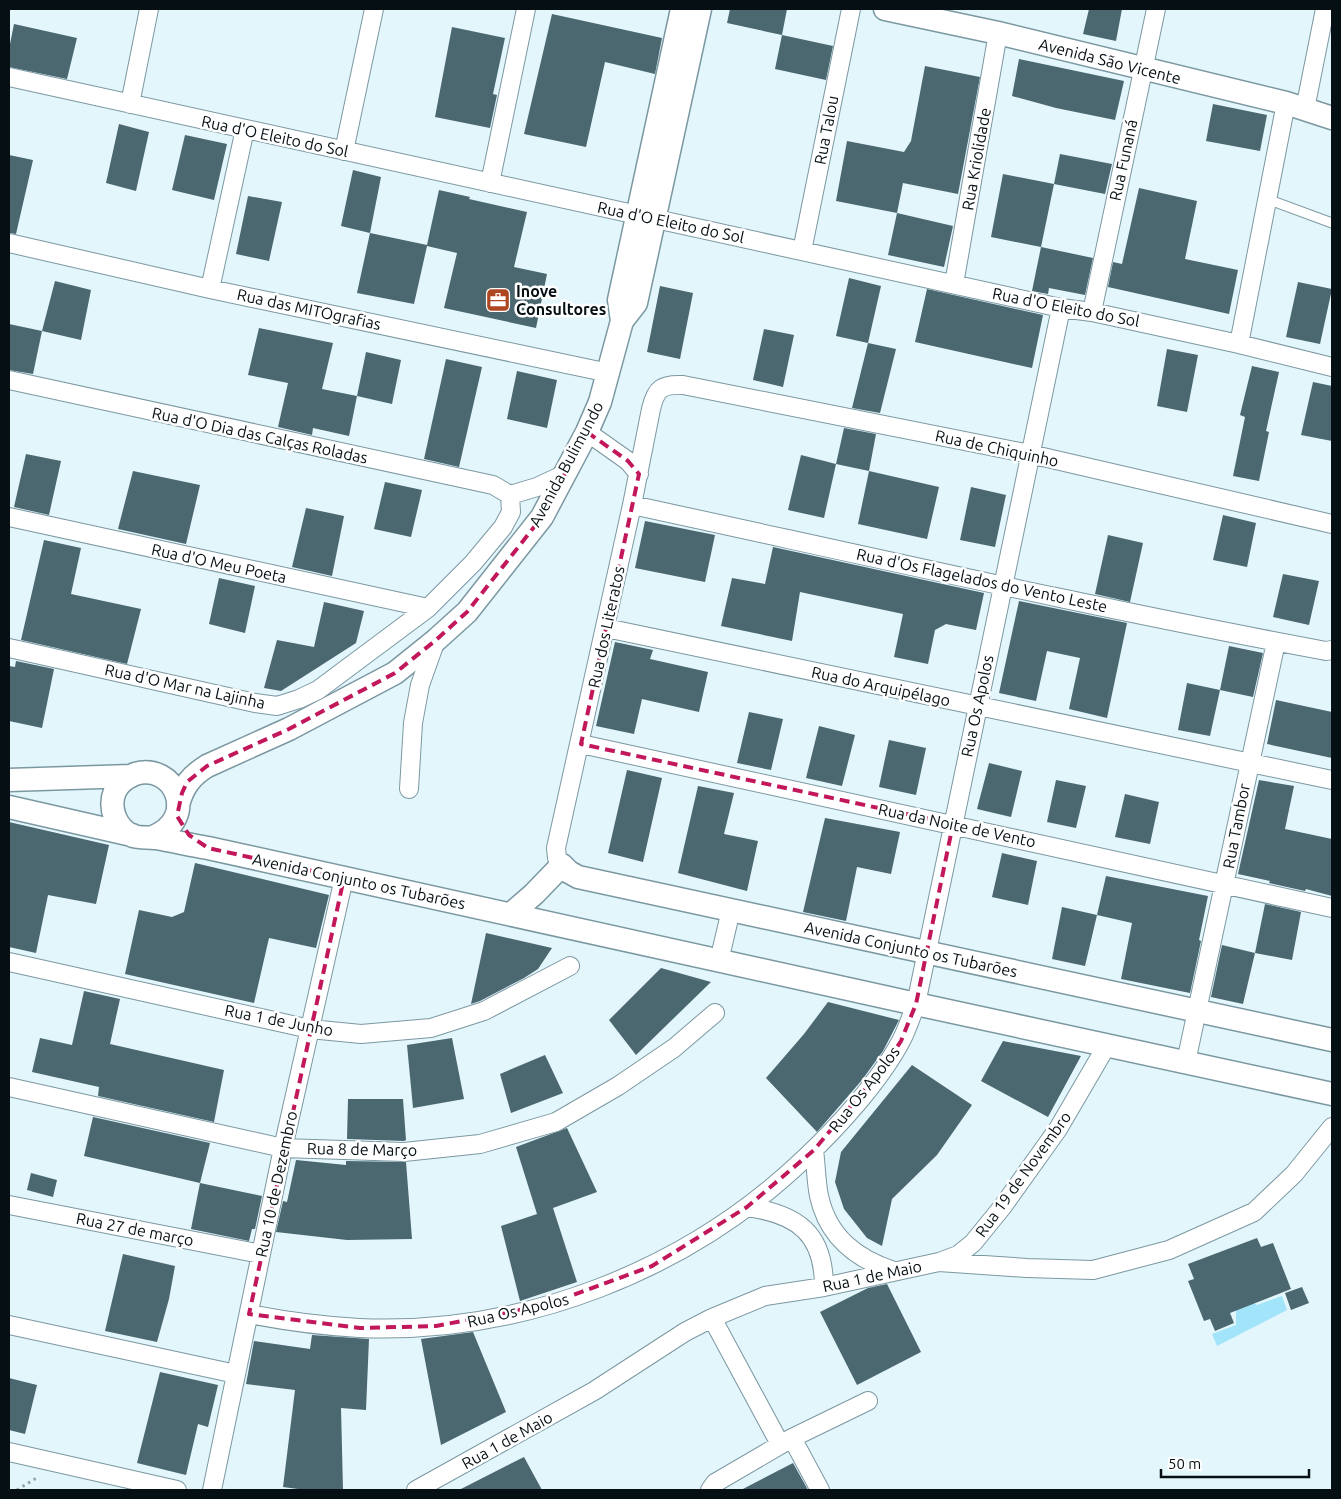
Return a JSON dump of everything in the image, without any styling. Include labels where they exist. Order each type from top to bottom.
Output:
[{"type":"street","points":[[130,104],[149,9]]},
{"type":"street","points":[[344,151],[374,9]]},
{"type":"street","points":[[490,183],[526,9]]},
{"type":"street","name":"Avenida Bulimundo","points":[[646,217],[682,9]]},
{"type":"street","name":"Avenida Bulimundo","points":[[207,766],[289,729],[395,673],[436,640],[466,612],[512,557],[542,517],[587,432],[600,402],[622,321],[619,300],[646,217],[700,9]]},
{"type":"street","name":"Rua Talou","points":[[802,251],[851,9]]},
{"type":"street","name":"Avenida São Vicente","points":[[885,9],[998,33],[1295,106],[1332,118]]},
{"type":"street","name":"Rua Funaná","points":[[1092,312],[1156,9]]},
{"type":"street","points":[[1239,344],[1267,199],[1326,9]]},
{"type":"street","name":"Rua Kriolidade","points":[[954,284],[998,33]]},
{"type":"street","name":"Rua d'O Eleito do Sol","points":[[9,78],[1061,308],[1092,312],[1239,344],[1332,367]]},
{"type":"street","points":[[210,288],[246,129]]},
{"type":"street","name":"Rua das MITOgrafias","points":[[9,244],[609,373]]},
{"type":"street","name":"Rua Os Apolos","points":[[249,1314],[295,1322],[360,1328],[436,1326],[510,1314],[582,1295],[634,1273],[685,1248],[747,1207],[778,1183],[814,1150],[852,1108],[901,1041],[916,1004],[1061,308]]},
{"type":"street","name":"Rua d'O Dia das Calças Roladas","points":[[9,380],[493,485],[510,495]]},
{"type":"street","name":"Rua de Chiquinho","points":[[660,389],[671,384],[683,385],[1030,454],[1332,524]]},
{"type":"street","name":"Rua dos Literatos","points":[[562,865],[557,858],[556,848],[606,628],[654,398],[660,389]]},
{"type":"street","points":[[587,432],[628,461],[639,474]]},
{"type":"street","points":[[510,495],[537,487],[565,474]]},
{"type":"street","name":"Rua d'O Mar na Lajinha","points":[[9,648],[255,703],[276,706],[299,699],[318,690],[428,608],[473,563],[503,527],[511,512],[510,495]]},
{"type":"street","name":"Rua d'Os Flagelados do Vento Leste","points":[[632,505],[1002,586],[1276,642],[1326,651],[1332,650]]},
{"type":"street","name":"Rua d'O Meu Poeta","points":[[9,517],[428,608]]},
{"type":"street","name":"Rua do Arquipélago","points":[[606,628],[1332,780]]},
{"type":"street","points":[[409,789],[413,723],[420,685],[436,640]]},
{"type":"street","name":"Rua Tambor","points":[[1186,1062],[1276,642]]},
{"type":"street","name":"Rua da Noite de Vento","points":[[580,744],[953,824],[1224,886],[1332,908]]},
{"type":"street","points":[[9,780],[141,774],[207,766]]},
{"type":"street","points":[[207,766],[196,772],[187,782],[182,793],[178,810],[172,826],[163,833],[142,836],[123,830],[116,821],[112,801],[116,790],[122,782],[141,774],[162,777],[171,784],[176,794],[178,810],[182,826],[189,835],[208,848]]},
{"type":"street","name":"Avenida Conjunto os Tubarões","points":[[9,807],[142,836],[208,848],[1332,1094]]},
{"type":"street","points":[[511,914],[534,894],[562,865]]},
{"type":"street","name":"Avenida Conjunto os Tubarões","points":[[562,865],[578,878],[1332,1040]]},
{"type":"street","name":"Rua 10 de Dezembro","points":[[212,1490],[283,1148],[344,878]]},
{"type":"street","points":[[719,961],[731,910]]},
{"type":"street","name":"Rua 1 de Junho","points":[[9,962],[310,1029],[361,1034],[431,1028],[484,1011],[570,966]]},
{"type":"street","name":"Rua 8 de Março","points":[[9,1087],[283,1148],[404,1152],[480,1144],[556,1122],[618,1086],[666,1053],[715,1013]]},
{"type":"street","name":"Rua 19 de Novembro","points":[[939,1262],[958,1255],[973,1243],[1004,1206],[1058,1130],[1107,1044]]},
{"type":"street","name":"Rua 1 de Maio","points":[[416,1490],[594,1391],[685,1332],[712,1318],[765,1296],[824,1288],[939,1262],[1093,1270],[1169,1250],[1254,1212],[1294,1174],[1332,1127]]},
{"type":"street","points":[[814,1150],[818,1195],[825,1217],[837,1236],[854,1253],[874,1264],[896,1271]]},
{"type":"street","name":"Rua 27 de março","points":[[9,1205],[261,1254]]},
{"type":"street","points":[[747,1207],[769,1210],[785,1216],[800,1225],[812,1238],[820,1253],[824,1270],[824,1288]]},
{"type":"street","points":[[712,1318],[786,1441],[820,1490]]},
{"type":"street","points":[[9,1325],[236,1374]]},
{"type":"street","points":[[710,1490],[715,1483],[786,1441],[868,1401]]},
{"type":"street","points":[[9,1452],[177,1490]]},
{"type":"lane","points":[[1267,199],[1332,224]]},
{"type":"highlighted area","points":[[587,432],[628,461],[639,474],[581,744],[953,824],[916,1004],[901,1041],[886,1064],[814,1150],[747,1207],[652,1266],[546,1305],[436,1326],[360,1328],[249,1314],[344,878],[208,848],[189,835],[177,816],[182,793],[187,782],[207,766],[289,729],[395,673],[436,640],[467,612],[542,517]]},
{"type":"shaded area","points":[[1282,1296],[1287,1310],[1217,1346],[1212,1334],[1236,1325],[1236,1310]]},
{"type":"building","points":[[730,9],[787,9],[782,35],[727,23]]},
{"type":"building","points":[[1089,9],[1122,9],[1116,41],[1083,34]]},
{"type":"building","points":[[552,14],[662,38],[655,74],[605,62],[586,147],[524,134]]},
{"type":"building","points":[[14,24],[77,38],[67,79],[9,67],[9,49]]},
{"type":"building","points":[[452,27],[505,38],[493,94],[497,95],[490,128],[435,117]]},
{"type":"building","points":[[782,35],[833,46],[826,80],[775,69]]},
{"type":"building","points":[[1019,59],[1124,81],[1115,120],[1056,108],[1012,96]]},
{"type":"building","points":[[925,66],[980,77],[958,194],[903,183],[897,213],[836,201],[847,141],[904,152],[911,141]]},
{"type":"building","points":[[1213,104],[1267,115],[1260,151],[1206,141]]},
{"type":"building","points":[[119,124],[149,132],[136,191],[106,183]]},
{"type":"building","points":[[185,135],[227,144],[214,200],[172,190]]},
{"type":"building","points":[[1060,154],[1112,164],[1105,194],[1054,184]]},
{"type":"building","points":[[9,155],[33,160],[16,234],[9,233]]},
{"type":"building","points":[[353,170],[381,177],[370,233],[341,226]]},
{"type":"building","points":[[1003,174],[1054,184],[1041,247],[991,237]]},
{"type":"building","points":[[1139,188],[1197,201],[1185,259],[1238,270],[1229,314],[1108,287],[1113,262],[1122,264]]},
{"type":"building","points":[[439,190],[527,212],[514,267],[547,274],[536,328],[444,308],[457,253],[427,246],[414,304],[357,293],[370,233],[427,245]]},
{"type":"building","points":[[248,196],[282,202],[269,261],[236,254]]},
{"type":"building","points":[[897,213],[953,226],[944,267],[888,255]]},
{"type":"building","points":[[1041,247],[1093,258],[1085,295],[1049,288],[1048,294],[1032,291]]},
{"type":"building","points":[[849,278],[881,286],[868,343],[836,336]]},
{"type":"building","points":[[55,281],[91,290],[81,340],[42,331]]},
{"type":"building","points":[[1298,282],[1332,289],[1320,344],[1286,337]]},
{"type":"building","points":[[660,286],[693,293],[680,359],[647,352]]},
{"type":"building","points":[[927,289],[1043,315],[1032,368],[915,342]]},
{"type":"building","points":[[9,324],[42,331],[33,374],[9,370]]},
{"type":"building","points":[[259,328],[333,343],[322,389],[357,396],[349,436],[313,428],[312,435],[278,427],[288,383],[248,375]]},
{"type":"building","points":[[764,329],[794,335],[783,387],[753,380]]},
{"type":"building","points":[[868,343],[896,349],[880,413],[852,408]]},
{"type":"building","points":[[1167,349],[1198,355],[1187,412],[1157,406]]},
{"type":"building","points":[[366,352],[401,360],[392,404],[357,396]]},
{"type":"building","points":[[446,359],[482,367],[459,467],[424,459]]},
{"type":"building","points":[[1252,366],[1279,372],[1266,431],[1269,432],[1259,481],[1233,476],[1245,417],[1240,415]]},
{"type":"building","points":[[517,371],[557,380],[547,428],[507,419]]},
{"type":"building","points":[[1313,382],[1332,386],[1332,441],[1301,435]]},
{"type":"building","points":[[844,428],[876,434],[869,471],[836,464]]},
{"type":"building","points":[[26,454],[61,461],[49,515],[14,507]]},
{"type":"building","points":[[801,455],[836,464],[824,518],[788,510]]},
{"type":"building","points":[[133,471],[200,485],[186,544],[118,529]]},
{"type":"building","points":[[869,471],[939,487],[927,539],[858,524]]},
{"type":"building","points":[[385,482],[422,490],[411,537],[374,529]]},
{"type":"building","points":[[971,487],[1006,495],[995,547],[960,540]]},
{"type":"building","points":[[306,508],[344,516],[332,576],[292,567]]},
{"type":"building","points":[[1223,515],[1256,523],[1247,567],[1213,560]]},
{"type":"building","points":[[645,521],[715,535],[705,582],[635,568]]},
{"type":"building","points":[[1108,535],[1143,543],[1130,602],[1095,594]]},
{"type":"building","points":[[44,540],[81,548],[71,594],[141,609],[127,664],[21,640]]},
{"type":"building","points":[[773,547],[984,593],[976,630],[946,624],[935,630],[928,664],[894,657],[903,614],[800,592],[792,641],[721,626],[732,578],[765,584]]},
{"type":"building","points":[[1283,574],[1319,581],[1309,625],[1273,617]]},
{"type":"building","points":[[219,578],[255,586],[245,633],[209,624]]},
{"type":"building","points":[[1019,601],[1127,623],[1107,718],[1069,709],[1080,658],[1047,651],[1036,701],[999,693]]},
{"type":"building","points":[[324,602],[364,611],[356,643],[281,691],[264,688],[277,640],[314,647]]},
{"type":"building","points":[[615,642],[653,650],[650,659],[708,672],[699,712],[642,699],[634,734],[596,726]]},
{"type":"building","points":[[1229,646],[1263,653],[1253,697],[1220,690]]},
{"type":"building","points":[[16,661],[54,669],[42,728],[9,721],[9,666],[15,667]]},
{"type":"building","points":[[1187,683],[1220,690],[1210,736],[1178,730]]},
{"type":"building","points":[[1276,700],[1332,712],[1332,758],[1267,744]]},
{"type":"building","points":[[749,712],[783,719],[771,770],[737,763]]},
{"type":"building","points":[[819,726],[855,735],[842,786],[806,778]]},
{"type":"building","points":[[889,740],[926,748],[916,795],[879,787]]},
{"type":"building","points":[[989,763],[1022,771],[1011,817],[977,809]]},
{"type":"building","points":[[627,770],[662,778],[643,862],[608,853]]},
{"type":"building","points":[[1056,780],[1086,786],[1076,828],[1047,822]]},
{"type":"building","points":[[1259,780],[1294,786],[1285,829],[1332,839],[1332,896],[1306,889],[1305,891],[1269,883],[1270,881],[1238,874]]},
{"type":"building","points":[[698,786],[734,793],[724,834],[758,841],[747,891],[678,873]]},
{"type":"building","points":[[1125,794],[1159,802],[1150,844],[1115,837]]},
{"type":"building","points":[[825,818],[900,832],[891,874],[857,867],[846,921],[803,912]]},
{"type":"building","points":[[9,822],[109,845],[96,904],[48,895],[36,953],[9,947]]},
{"type":"building","points":[[1002,853],[1037,861],[1028,905],[992,897]]},
{"type":"building","points":[[195,863],[329,895],[316,948],[269,938],[254,1003],[125,974],[139,910],[172,917],[184,912]]},
{"type":"building","points":[[1106,876],[1208,896],[1190,993],[1121,979],[1132,923],[1097,915]]},
{"type":"building","points":[[1265,904],[1301,912],[1292,960],[1255,953]]},
{"type":"building","points":[[1062,907],[1097,915],[1085,966],[1052,959]]},
{"type":"building","points":[[486,933],[552,948],[538,969],[480,1001],[471,1004]]},
{"type":"building","points":[[1222,945],[1255,953],[1243,1004],[1211,997]]},
{"type":"building","points":[[661,968],[711,982],[636,1055],[609,1020]]},
{"type":"building","points":[[84,991],[120,999],[110,1044],[224,1070],[214,1122],[98,1096],[99,1087],[32,1072],[40,1038],[72,1045]]},
{"type":"building","points":[[828,1002],[899,1020],[883,1051],[862,1080],[817,1132],[766,1078],[804,1034]]},
{"type":"building","points":[[452,1038],[464,1099],[413,1108],[407,1045]]},
{"type":"building","points":[[1003,1041],[1081,1056],[1048,1117],[981,1081]]},
{"type":"building","points":[[545,1055],[563,1093],[511,1113],[500,1074]]},
{"type":"building","points":[[912,1065],[972,1105],[937,1155],[892,1199],[882,1246],[867,1238],[844,1209],[835,1182],[841,1152]]},
{"type":"building","points":[[348,1099],[403,1099],[406,1140],[347,1139]]},
{"type":"building","points":[[93,1117],[210,1143],[200,1183],[84,1156]]},
{"type":"building","points":[[567,1128],[597,1192],[553,1208],[577,1282],[520,1301],[501,1226],[537,1214],[516,1147]]},
{"type":"building","points":[[296,1160],[346,1165],[346,1161],[406,1162],[412,1239],[347,1240],[276,1232],[283,1201],[287,1202]]},
{"type":"building","points":[[31,1173],[57,1180],[53,1197],[27,1190]]},
{"type":"building","points":[[200,1183],[262,1196],[255,1229],[252,1229],[249,1241],[191,1229]]},
{"type":"building","points":[[1257,1238],[1261,1247],[1273,1243],[1291,1289],[1230,1313],[1234,1323],[1215,1331],[1210,1319],[1204,1321],[1188,1281],[1194,1279],[1188,1264]]},
{"type":"building","points":[[123,1254],[175,1266],[169,1299],[157,1342],[105,1331]]},
{"type":"building","points":[[887,1284],[921,1352],[857,1385],[820,1312],[868,1288]]},
{"type":"building","points":[[1302,1287],[1309,1303],[1291,1310],[1285,1293]]},
{"type":"building","points":[[473,1332],[506,1412],[441,1445],[421,1339]]},
{"type":"building","points":[[312,1335],[369,1339],[366,1410],[341,1408],[343,1490],[305,1490],[283,1487],[295,1390],[246,1384],[254,1341],[310,1349]]},
{"type":"building","points":[[160,1372],[218,1385],[208,1427],[198,1424],[186,1475],[137,1463]]},
{"type":"building","points":[[9,1378],[37,1385],[25,1434],[9,1430]]},
{"type":"building","points":[[524,1457],[542,1490],[459,1490]]},
{"type":"building","points":[[793,1463],[808,1490],[741,1490]]},
{"type":"place","name":"Inove Consultores","points":[[498,300]]}]
